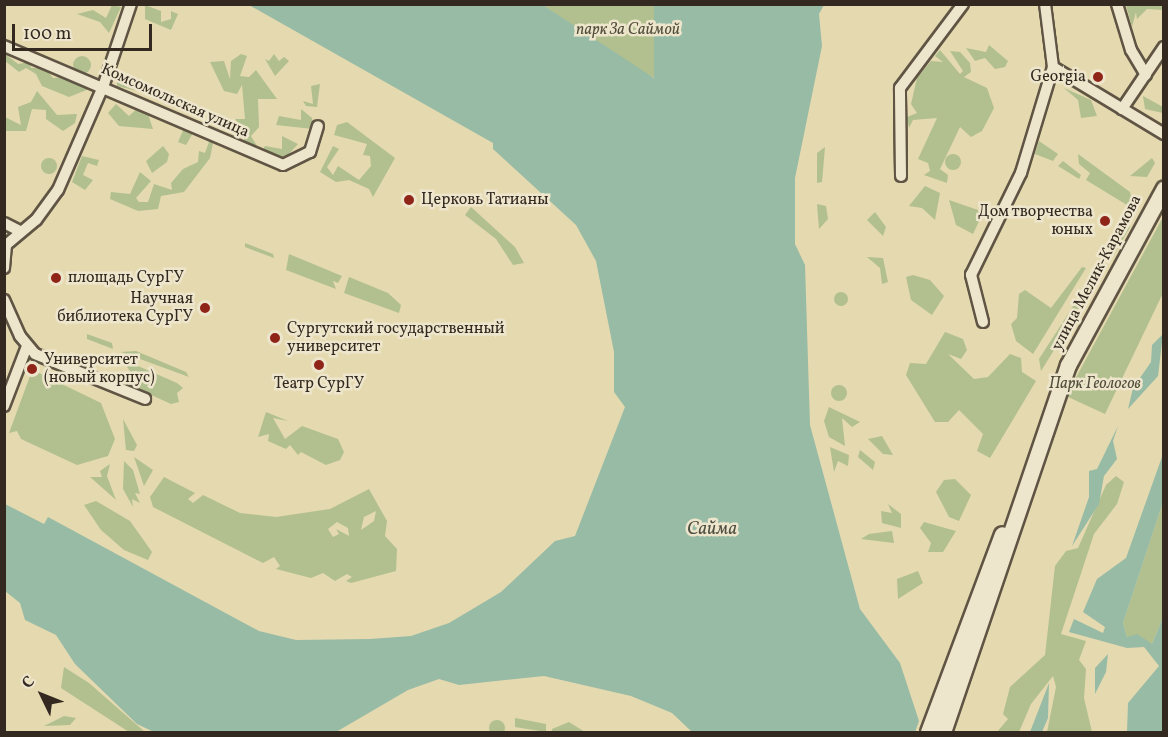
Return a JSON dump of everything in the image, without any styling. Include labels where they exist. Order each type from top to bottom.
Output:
[{"type":"main road","name":"улица Мелик-Карамова","points":[[928,732],[951,687],[1068,365],[1164,188]]},
{"type":"main road","name":"улица Мелик-Карамова","points":[[943,732],[951,687]]},
{"type":"street","points":[[901,176],[900,88],[963,4]]},
{"type":"street","points":[[983,322],[971,275],[1020,173],[1053,67],[1045,4]]},
{"type":"street","points":[[1117,4],[1131,50],[1146,75]]},
{"type":"street","points":[[4,268],[5,244],[51,202],[104,84],[129,7]]},
{"type":"street","name":"Комсомольская улица","points":[[4,46],[104,84],[268,161],[283,165],[300,160],[319,136],[318,126]]},
{"type":"street","points":[[1122,109],[1164,47]]},
{"type":"street","points":[[1053,67],[1164,134]]},
{"type":"street","points":[[4,223],[18,230]]},
{"type":"street","points":[[4,300],[27,346],[46,359],[145,399]]},
{"type":"street","points":[[4,406],[27,346]]},
{"type":"green space","points":[[112,5],[121,7],[109,33],[100,22],[77,14],[93,10],[106,18]]},
{"type":"green space","points":[[145,5],[161,11],[161,22],[171,19],[171,11],[178,14],[171,30],[145,19]]},
{"type":"green space","name":"парк За Саймой","points":[[543,5],[654,5],[655,78],[637,69]]},
{"type":"green space","points":[[1126,5],[1163,5],[1163,10],[1147,9],[1137,19],[1136,12],[1132,27]]},
{"type":"green space","points":[[989,45],[1008,61],[1005,67],[995,69],[985,58],[975,61],[966,48],[986,52]]},
{"type":"green space","points":[[940,50],[960,74],[963,71],[950,51],[960,52],[970,63],[971,72],[964,77],[987,88],[994,108],[982,131],[971,137],[960,127],[940,169],[948,175],[947,183],[924,175],[930,171],[928,163],[918,159],[937,118],[913,120],[909,128],[907,117],[917,113],[911,104],[917,78],[931,61],[943,62],[935,56]]},
{"type":"green space","points":[[4,53],[18,64],[30,62],[31,68],[45,68],[53,78],[66,77],[89,89],[69,97],[42,86],[36,74],[26,68],[19,72],[5,61]]},
{"type":"green space","points":[[241,54],[247,56],[240,76],[249,77],[256,70],[277,99],[258,99],[259,127],[251,136],[259,149],[244,142],[245,131],[235,119],[245,119],[242,85],[237,94],[224,91],[210,62],[224,61],[230,79],[231,61]]},
{"type":"green space","points":[[274,54],[279,61],[284,57],[289,61],[275,76],[265,59],[269,61]]},
{"type":"green space","points":[[78,56],[86,56],[91,61],[89,72],[78,74],[73,69],[73,61]]},
{"type":"green space","points":[[117,76],[128,81],[126,86],[137,91],[117,86]]},
{"type":"green space","points":[[320,84],[317,107],[306,106],[303,101],[313,104],[311,86]]},
{"type":"green space","points":[[1064,88],[1091,100],[1097,116],[1081,118],[1078,100]]},
{"type":"green space","points":[[37,91],[57,115],[77,114],[75,123],[63,131],[46,119],[46,110],[32,109],[26,131],[5,131],[5,117],[21,125],[18,107],[31,102]]},
{"type":"green space","points":[[1143,96],[1163,107],[1163,113],[1145,109]]},
{"type":"green space","points":[[116,104],[129,116],[139,107],[147,111],[153,129],[119,126],[108,113]]},
{"type":"green space","points":[[301,109],[312,118],[313,129],[276,125],[279,116],[301,120]]},
{"type":"green space","points":[[347,122],[395,158],[373,197],[369,189],[349,180],[336,182],[320,172],[333,146],[339,149],[327,167],[333,175],[338,166],[359,180],[371,166],[370,156],[363,155],[367,144],[334,135],[337,125]]},
{"type":"green space","points":[[185,126],[193,133],[186,145],[178,142]]},
{"type":"green space","points":[[203,135],[214,138],[210,158],[184,192],[161,196],[158,209],[138,211],[110,199],[111,192],[130,194],[140,172],[151,181],[136,198],[139,202],[148,202],[154,184],[172,190],[171,183],[183,169],[198,162],[199,151],[205,153],[209,142]]},
{"type":"green space","points":[[282,136],[298,144],[286,157],[295,161],[262,151],[265,146],[282,149]]},
{"type":"green space","points":[[1039,141],[1058,154],[1053,161],[1035,154]]},
{"type":"green space","points":[[163,146],[169,154],[167,162],[152,173],[146,161]]},
{"type":"green space","points":[[825,147],[822,182],[817,183],[817,153]]},
{"type":"green space","points":[[950,154],[956,154],[961,162],[959,168],[950,170],[945,165],[945,159]]},
{"type":"green space","points":[[1078,154],[1130,192],[1132,200],[1127,205],[1086,180],[1090,173],[1079,164]]},
{"type":"green space","points":[[82,156],[99,160],[97,166],[88,163],[83,175],[93,180],[85,190],[72,182]]},
{"type":"green space","points":[[49,158],[57,166],[49,174],[41,166]]},
{"type":"green space","points":[[1152,158],[1155,163],[1147,177],[1130,176]]},
{"type":"green space","points":[[1063,161],[1081,175],[1079,179],[1058,166]]},
{"type":"green space","points":[[925,186],[940,193],[935,220],[922,208],[909,206]]},
{"type":"green space","points":[[949,200],[978,210],[981,217],[973,234],[956,225]]},
{"type":"green space","points":[[817,204],[826,206],[828,219],[819,229]]},
{"type":"green space","points":[[471,207],[515,247],[524,263],[513,265],[496,239],[465,215]]},
{"type":"green space","points":[[875,212],[886,227],[883,236],[867,220]]},
{"type":"green space","name":"Парк Геологов","points":[[1163,217],[1163,293],[1105,414],[1066,396]]},
{"type":"green space","points":[[1127,221],[1130,227],[1113,257],[1107,256]]},
{"type":"green space","points":[[245,243],[273,254],[274,258],[245,247]]},
{"type":"green space","points":[[289,254],[342,276],[338,283],[333,281],[336,289],[286,270]]},
{"type":"green space","points":[[867,257],[883,258],[888,282],[882,284],[880,268]]},
{"type":"green space","points":[[1101,263],[1106,267],[1041,371],[1039,359]]},
{"type":"green space","points":[[1082,267],[1086,268],[1033,354],[1016,341],[1011,324],[1017,318],[1019,294],[1025,290],[1051,308]]},
{"type":"green space","points":[[913,275],[930,280],[944,296],[932,315],[911,300],[906,277]]},
{"type":"green space","points":[[349,277],[388,293],[401,305],[399,313],[344,293]]},
{"type":"green space","points":[[841,292],[846,294],[848,299],[846,304],[841,306],[836,304],[834,299],[836,294]]},
{"type":"green space","points":[[945,332],[963,339],[967,350],[961,359],[948,354],[974,379],[988,377],[1010,354],[1021,358],[1022,372],[1036,381],[990,458],[977,451],[983,434],[959,410],[948,422],[935,422],[906,375],[910,363],[926,364]]},
{"type":"green space","points":[[87,334],[112,343],[113,349],[87,339]]},
{"type":"green space","points":[[136,351],[186,372],[189,377],[121,352]]},
{"type":"green space","points":[[122,359],[177,383],[183,388],[177,393],[179,402],[171,404],[125,383],[124,375],[128,383],[135,379]]},
{"type":"green space","points":[[39,373],[101,403],[115,439],[108,456],[77,465],[21,439],[17,431],[9,433],[30,376]]},
{"type":"green space","points":[[839,385],[845,387],[847,393],[845,399],[839,401],[833,399],[831,393],[833,387]]},
{"type":"green space","points":[[829,407],[860,422],[852,427],[842,418],[845,446],[829,437],[824,421]]},
{"type":"green space","points":[[266,412],[288,421],[273,418],[285,439],[302,426],[338,439],[344,452],[340,460],[326,465],[301,452],[298,455],[290,445],[286,449],[268,441],[269,434],[258,437]]},
{"type":"green space","points":[[123,419],[137,445],[134,451],[126,450]]},
{"type":"green space","points":[[882,436],[893,455],[883,454],[868,439]]},
{"type":"green space","points":[[830,447],[849,455],[848,466],[838,461],[834,472]]},
{"type":"green space","points":[[860,450],[875,462],[873,470],[858,457]]},
{"type":"green space","points":[[134,457],[153,470],[144,486]]},
{"type":"green space","points":[[124,461],[133,470],[140,494],[135,493],[140,503],[132,499],[133,507],[123,489]]},
{"type":"green space","points":[[110,464],[107,476],[116,500],[90,477],[102,477],[100,471]]},
{"type":"green space","points":[[1116,476],[1124,482],[1117,504],[1094,534],[1061,634],[1086,641],[1079,660],[1086,669],[1084,698],[1092,732],[1047,732],[1056,687],[1053,676],[1031,704],[1019,732],[997,732],[1008,719],[1003,714],[1010,687],[1045,655],[1055,566],[1066,551],[1078,548],[1106,485]]},
{"type":"green space","points":[[164,477],[195,493],[188,499],[193,503],[203,495],[240,513],[276,517],[330,509],[369,489],[387,521],[385,536],[397,549],[396,571],[351,583],[346,581],[352,577],[347,574],[335,581],[323,573],[311,578],[276,569],[280,566],[274,557],[263,563],[153,507],[150,497]],"holes":[[[376,511],[374,521],[361,530],[364,517]],[[337,522],[348,528],[349,536],[336,529],[339,534],[333,537],[328,529]]]},
{"type":"green space","points":[[955,479],[971,495],[959,521],[949,517],[936,492],[944,480]]},
{"type":"green space","points":[[96,501],[130,521],[152,552],[148,560],[124,550],[101,530],[84,505]]},
{"type":"green space","points":[[1163,502],[1163,617],[1152,644],[1127,637],[1123,623]]},
{"type":"green space","points":[[888,504],[901,514],[901,528],[882,523],[881,511],[892,513]]},
{"type":"green space","points":[[924,522],[956,531],[943,552],[928,552],[931,543],[920,528]]},
{"type":"green space","points":[[892,531],[894,543],[861,539],[869,534]]},
{"type":"green space","points":[[918,571],[923,583],[898,599],[897,579]]},
{"type":"green space","points":[[64,667],[89,683],[145,732],[129,732],[61,688]]},
{"type":"green space","points":[[64,716],[76,718],[70,725],[44,726]]},
{"type":"green space","points":[[515,718],[546,724],[546,732],[515,727]]},
{"type":"green space","points":[[497,720],[505,728],[497,736],[489,728]]},
{"type":"green space","points":[[569,722],[585,732],[552,732],[552,729]]},
{"type":"water","name":"Сайма","points":[[249,5],[543,5],[654,78],[654,5],[824,5],[819,14],[822,46],[795,178],[795,244],[805,265],[810,425],[860,609],[900,663],[919,721],[915,732],[692,732],[672,713],[631,696],[544,676],[459,685],[439,679],[408,690],[336,732],[154,732],[137,724],[75,664],[56,635],[25,620],[20,603],[5,591],[5,504],[44,524],[48,517],[259,631],[296,640],[370,639],[411,636],[449,623],[501,592],[555,541],[575,536],[625,407],[614,392],[614,352],[596,261],[576,225],[493,149],[493,143]]},
{"type":"water","points":[[1163,334],[1158,376],[1128,409],[1133,388],[1151,362],[1152,345]]},
{"type":"water","points":[[1118,426],[1113,441],[1117,459],[1104,476],[1099,504],[1072,546],[1089,497],[1089,471],[1097,469]]},
{"type":"water","points":[[1163,454],[1163,502],[1123,623],[1127,637],[1137,634],[1152,644],[1163,617],[1163,732],[1127,732],[1128,703],[1159,666],[1144,647],[1127,648],[1069,632],[1074,619],[1103,633],[1105,627],[1083,612],[1097,579],[1126,558]]},
{"type":"water","points":[[1108,654],[1106,672],[1095,694],[1095,668]]},
{"type":"water","points":[[1049,683],[1048,718],[1042,732],[1030,732]]},
{"type":"place","name":"Georgia","points":[[1098,77]]},
{"type":"place","name":"Церковь Татианы","points":[[409,200]]},
{"type":"place","name":"Дом творчества юных","points":[[1105,221]]},
{"type":"place","name":"площадь СурГУ","points":[[56,278]]},
{"type":"place","name":"Научная библиотека СурГУ","points":[[205,308]]},
{"type":"place","name":"Сургутский государственный университет","points":[[275,338]]},
{"type":"place","name":"Театр СурГУ","points":[[319,365]]},
{"type":"place","name":"Университет (новый корпус)","points":[[32,369]]}]
